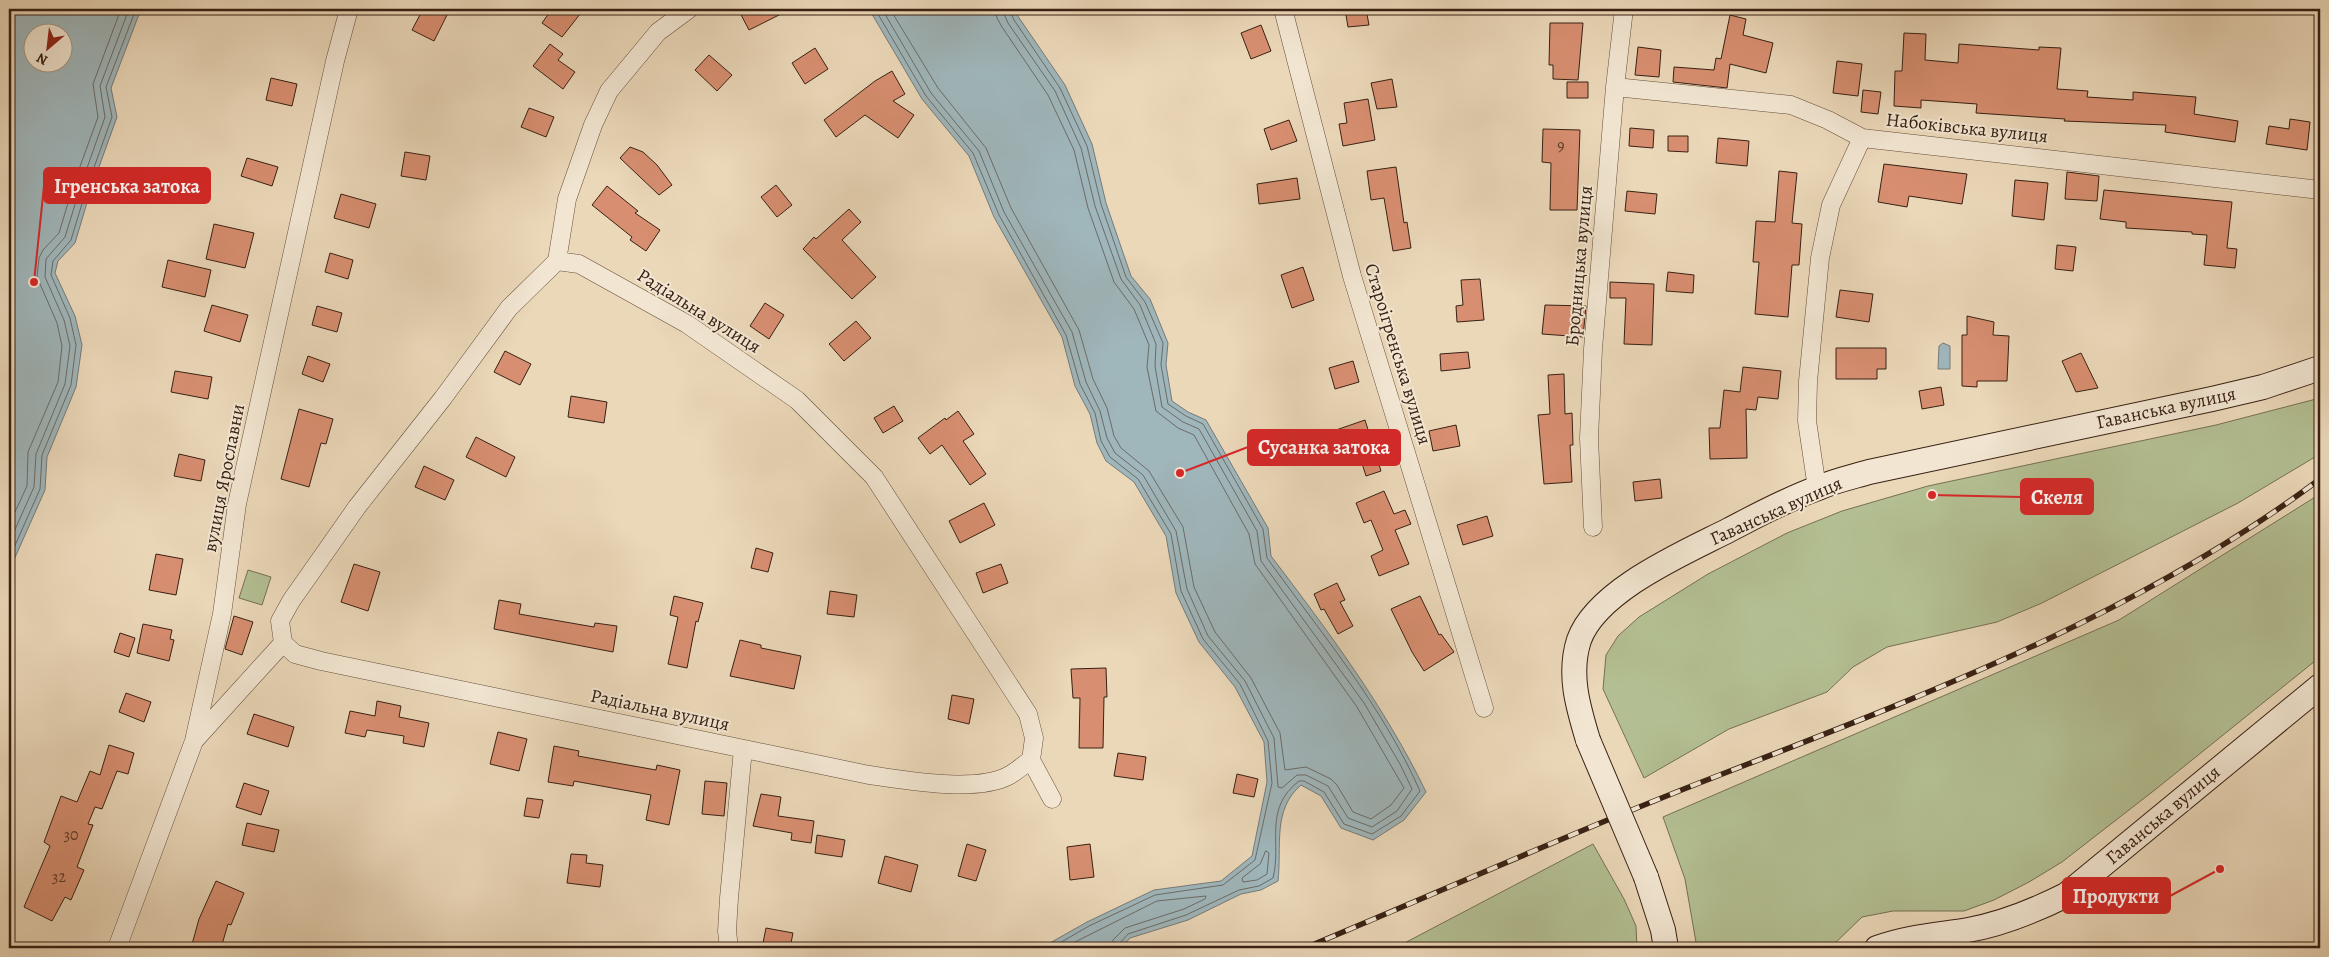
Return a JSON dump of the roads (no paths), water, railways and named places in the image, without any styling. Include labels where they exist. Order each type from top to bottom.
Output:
[{"type":"street","name":"вулиця Ярославни","points":[[117,948],[194,741],[222,614],[237,504],[335,61],[349,9]]},
{"type":"street","points":[[194,741],[282,643],[280,622],[291,601],[357,507],[443,398],[509,308],[557,261],[567,200],[592,125],[609,91],[658,32],[690,9]]},
{"type":"street","name":"Староігренська вулиця","points":[[1283,9],[1352,276],[1484,708]]},
{"type":"street","name":"Бродницька вулиця","points":[[1593,527],[1589,438],[1591,388],[1615,86],[1624,9]]},
{"type":"street","name":"Набоківська вулиця","points":[[1615,86],[1791,105],[1828,120],[1862,138],[2320,190]]},
{"type":"street","points":[[1817,488],[1807,421],[1808,381],[1820,258],[1830,205],[1862,138]]},
{"type":"street","name":"Радіальна вулиця","points":[[282,643],[295,654],[321,661],[869,775],[928,783],[987,783],[1009,776],[1031,760],[1034,738],[1028,714],[874,477],[797,400],[678,320],[579,264],[557,261]]},
{"type":"street","name":"Гаванська вулиця","points":[[1666,948],[1663,930],[1646,877],[1588,740],[1577,702],[1574,664],[1580,639],[1599,610],[1638,578],[1738,526],[1817,488],[1860,474],[1923,459],[2263,387],[2320,368]]},
{"type":"street","name":"Гаванська вулиця","points":[[1877,948],[1902,940],[1969,930],[1998,923],[2031,912],[2066,895],[2320,686]]},
{"type":"street","points":[[729,948],[727,931],[729,898],[743,749]]},
{"type":"street","points":[[1031,760],[1052,798]]},
{"type":"water","points":[[9,9],[141,9],[111,88],[117,117],[91,189],[75,243],[58,261],[55,273],[75,316],[82,345],[76,387],[47,457],[45,490],[9,571]]},
{"type":"water","points":[[869,9],[1013,9],[1065,85],[1092,144],[1106,203],[1131,276],[1150,299],[1168,343],[1166,365],[1172,401],[1188,412],[1206,420],[1268,528],[1271,556],[1314,613],[1374,700],[1426,792],[1404,820],[1373,840],[1341,828],[1321,796],[1301,785],[1292,795],[1282,817],[1278,881],[1261,890],[1241,894],[1188,920],[1130,938],[1121,948],[1041,948],[1087,922],[1154,890],[1221,881],[1252,856],[1267,782],[1264,742],[1235,687],[1199,642],[1176,593],[1166,536],[1134,482],[1106,461],[1097,443],[1090,414],[1075,386],[1062,337],[994,217],[969,156],[922,99]]},
{"type":"water","points":[[1943,343],[1950,346],[1950,369],[1938,369],[1939,346]]},
{"type":"railway","points":[[1305,948],[1585,829],[1845,726],[2010,656],[2091,618],[2170,576],[2246,530],[2320,479]]},
{"type":"place","name":"Ігренська затока","points":[[34,282]]},
{"type":"place","name":"Сусанка затока","points":[[1180,473]]},
{"type":"place","name":"Скеля","points":[[1932,495]]},
{"type":"place","name":"Продукти","points":[[2220,869]]}]
